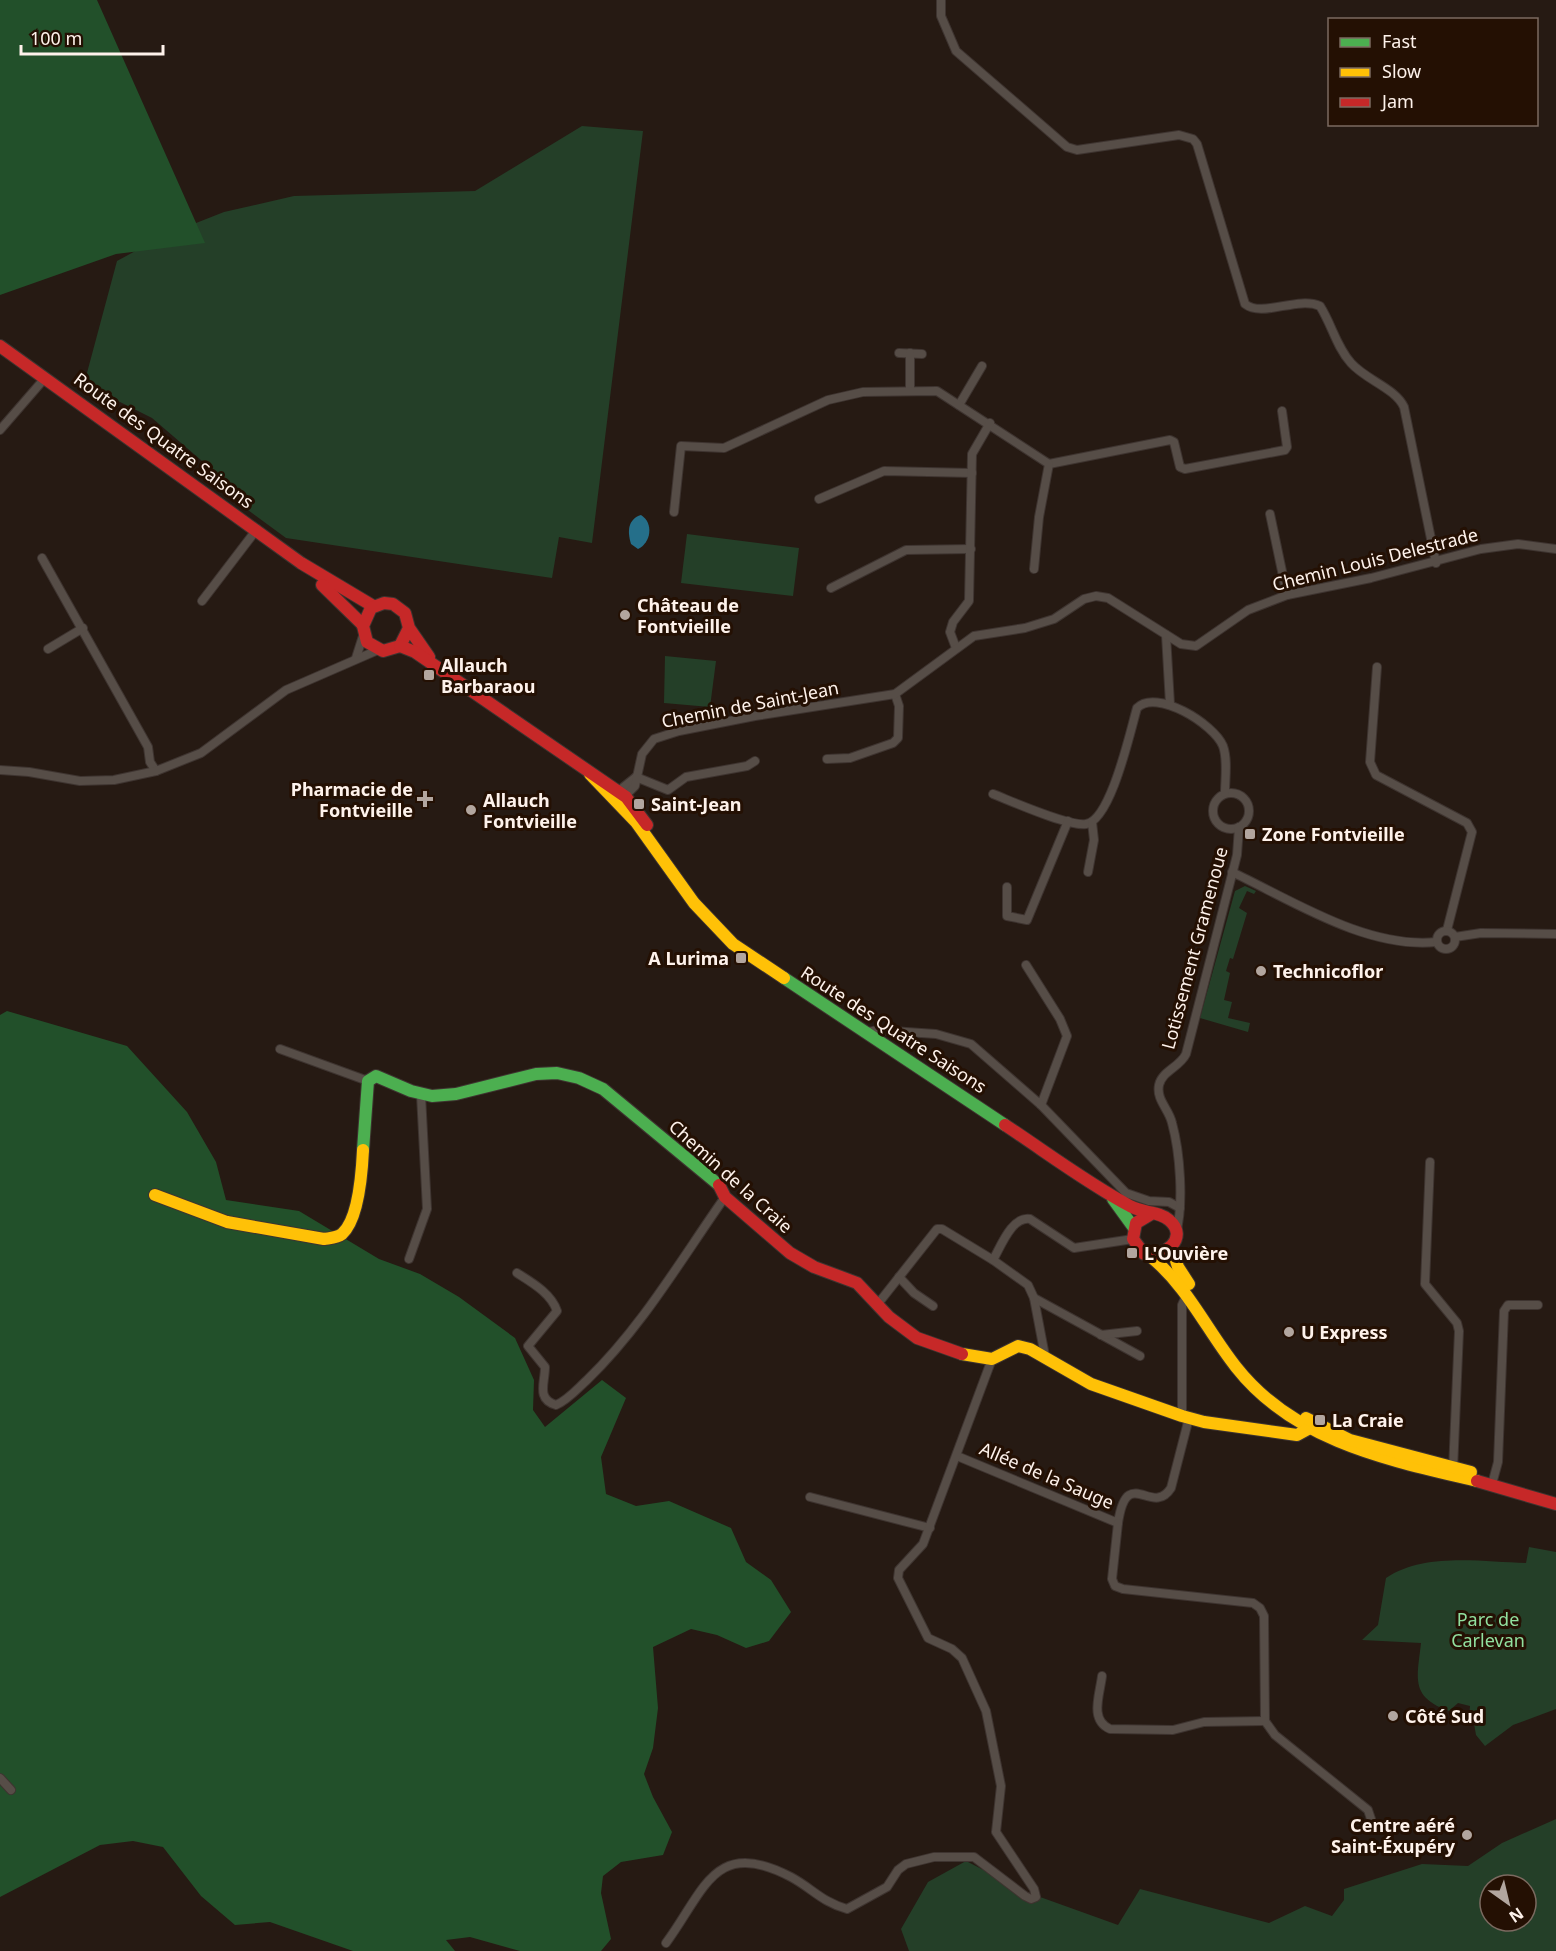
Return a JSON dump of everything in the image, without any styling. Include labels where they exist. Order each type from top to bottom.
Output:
[{"type":"main road","name":"Route des Quatre Saisons","points":[[0,346],[337,589],[373,606],[386,603],[400,608],[408,620],[409,628],[436,666]]},
{"type":"main road","name":"Route des Quatre Saisons","points":[[305,567],[362,630],[372,647],[378,650]]},
{"type":"main road","points":[[362,630],[367,611],[373,606]]},
{"type":"main road","points":[[378,650],[388,651],[400,646],[409,628]]},
{"type":"main road","name":"Route des Quatre Saisons","points":[[400,646],[436,666],[590,774],[619,797],[694,903],[733,944],[1109,1194],[1133,1208],[1165,1216]]},
{"type":"main road","name":"Chemin de la Craie","points":[[368,1081],[376,1076],[421,1095],[459,1093],[535,1073],[553,1072],[586,1079],[603,1089],[706,1174],[722,1188],[726,1197],[790,1253],[814,1267],[857,1283],[901,1328],[917,1338],[970,1357],[992,1359]]},
{"type":"main road","points":[[155,1196],[227,1222],[324,1239],[339,1237],[345,1231],[357,1193],[368,1081]]},
{"type":"main road","name":"Route des Quatre Saisons","points":[[1109,1194],[1134,1234],[1139,1250],[1170,1272],[1189,1296]]},
{"type":"main road","points":[[1134,1234],[1140,1219],[1151,1214]]},
{"type":"main road","points":[[1165,1216],[1176,1234],[1172,1248],[1178,1267],[1242,1360],[1269,1390],[1310,1426]]},
{"type":"main road","points":[[1150,1256],[1162,1255],[1172,1248]]},
{"type":"main road","points":[[1189,1296],[1246,1379],[1295,1420],[1350,1449],[1556,1495]]},
{"type":"main road","points":[[992,1359],[1018,1346],[1045,1356],[1091,1384],[1186,1417],[1298,1435],[1310,1426]]},
{"type":"main road","points":[[1493,1481],[1556,1504]]},
{"type":"street","points":[[941,0],[941,16],[956,51],[1067,147],[1077,150],[1179,135],[1193,139],[1245,304],[1257,310],[1311,302],[1320,306],[1337,343],[1352,365],[1378,386],[1394,393],[1401,400],[1436,563]]},
{"type":"street","points":[[899,353],[922,354]]},
{"type":"street","points":[[910,353],[910,391]]},
{"type":"street","points":[[959,405],[982,366]]},
{"type":"street","points":[[0,430],[45,378]]},
{"type":"street","points":[[674,512],[681,446],[724,448],[828,400],[863,392],[937,391],[990,423],[1049,464],[1170,440],[1174,442],[1180,467],[1185,469],[1285,450],[1287,447],[1282,411]]},
{"type":"street","points":[[956,648],[950,632],[953,622],[969,601],[972,454],[990,423]]},
{"type":"street","points":[[1034,569],[1039,517],[1049,464]]},
{"type":"street","points":[[819,499],[884,471],[972,473]]},
{"type":"street","points":[[1270,514],[1287,595]]},
{"type":"street","points":[[202,601],[257,530]]},
{"type":"street","name":"Chemin Louis Delestrade","points":[[895,694],[974,636],[1024,628],[1054,619],[1084,599],[1096,596],[1108,598],[1182,644],[1196,646],[1248,610],[1287,595],[1436,563],[1481,549],[1518,544],[1556,549]]},
{"type":"street","points":[[831,588],[906,550],[971,549]]},
{"type":"street","points":[[42,558],[148,747],[150,762],[156,771]]},
{"type":"street","points":[[48,649],[83,628]]},
{"type":"street","points":[[357,658],[362,630]]},
{"type":"street","points":[[993,794],[1083,825],[1099,818],[1115,782],[1137,708],[1147,702],[1170,704],[1166,635]]},
{"type":"street","points":[[0,770],[29,771],[80,781],[114,780],[156,771],[210,748],[286,690],[378,650]]},
{"type":"street","points":[[1377,667],[1370,762],[1376,775],[1467,824],[1472,832],[1447,930],[1438,935],[1436,942]]},
{"type":"street","points":[[827,759],[850,758],[893,743],[898,738],[899,706],[895,694]]},
{"type":"street","name":"Chemin de Saint-Jean","points":[[619,797],[635,786],[642,754],[654,739],[661,736],[755,716],[895,694]]},
{"type":"street","name":"Lotissement Gramenoue","points":[[1170,704],[1198,721],[1219,739],[1224,755],[1225,793]]},
{"type":"street","points":[[636,777],[668,790],[686,777],[747,766],[755,761]]},
{"type":"street","name":"Lotissement Gramenoue","points":[[1176,1234],[1180,1208],[1173,1124],[1159,1095],[1159,1086],[1161,1079],[1179,1064],[1186,1054],[1233,872],[1239,827],[1249,815],[1248,804],[1236,793],[1225,793],[1216,800],[1214,818],[1222,826],[1239,827]]},
{"type":"street","points":[[1007,887],[1007,916],[1027,920],[1068,821]]},
{"type":"street","points":[[1088,872],[1094,840],[1092,822]]},
{"type":"street","points":[[1233,872],[1352,928],[1386,939],[1436,942],[1441,948],[1448,949],[1454,944],[1455,937]]},
{"type":"street","points":[[1447,930],[1455,937],[1481,933],[1556,934]]},
{"type":"street","points":[[1026,965],[1060,1019],[1067,1036],[1057,1068],[1041,1105]]},
{"type":"street","points":[[864,1033],[877,1030],[936,1034],[971,1044],[1041,1105],[1126,1192],[1149,1201],[1169,1202],[1180,1208]]},
{"type":"street","points":[[280,1049],[368,1081]]},
{"type":"street","points":[[409,1259],[427,1209],[421,1095]]},
{"type":"street","points":[[1430,1162],[1425,1284],[1457,1323],[1459,1331],[1452,1472]]},
{"type":"street","points":[[517,1272],[538,1287],[555,1305],[557,1311],[528,1346],[545,1367],[543,1395],[549,1403],[556,1405],[565,1401],[594,1374],[626,1338],[726,1197]]},
{"type":"street","points":[[1165,1216],[1180,1208]]},
{"type":"street","points":[[993,1260],[1017,1222],[1024,1218],[1030,1219],[1074,1248],[1134,1234]]},
{"type":"street","points":[[877,1305],[937,1229],[993,1260],[1029,1286],[1034,1298],[1045,1356]]},
{"type":"street","points":[[899,1276],[914,1293],[933,1306]]},
{"type":"street","points":[[1186,1417],[1182,1305],[1189,1296]]},
{"type":"street","points":[[1034,1298],[1140,1356]]},
{"type":"street","points":[[1493,1481],[1499,1439],[1504,1311],[1508,1305],[1538,1305]]},
{"type":"street","points":[[1101,1335],[1137,1331]]},
{"type":"street","points":[[666,1943],[684,1919],[695,1896],[720,1868],[738,1863],[759,1865],[789,1876],[826,1903],[846,1910],[887,1887],[898,1870],[906,1864],[934,1857],[974,1857],[1025,1896],[1036,1897],[1034,1889],[996,1833],[1001,1786],[986,1711],[962,1658],[952,1649],[928,1638],[899,1581],[899,1570],[916,1554],[930,1528],[992,1359]]},
{"type":"street","name":"Allée de la Sauge","points":[[957,1456],[1118,1523],[1121,1501],[1127,1496],[1135,1493],[1158,1499],[1166,1495],[1171,1488],[1186,1417]]},
{"type":"street","points":[[1285,1433],[1295,1420]]},
{"type":"street","points":[[810,1497],[930,1528]]},
{"type":"street","points":[[1118,1523],[1112,1579],[1115,1586],[1123,1589],[1253,1603],[1260,1608],[1264,1616],[1265,1721],[1275,1735],[1368,1810],[1371,1820]]},
{"type":"street","points":[[1102,1676],[1097,1715],[1102,1725],[1110,1729],[1173,1730],[1204,1722],[1265,1721]]},
{"type":"street","points":[[0,1778],[11,1790]]},
{"type":"green space","points":[[0,0],[97,0],[205,243],[116,254],[0,295]]},
{"type":"green space","points":[[582,126],[643,131],[592,543],[559,537],[552,578],[286,538],[229,496],[230,485],[152,418],[84,384],[117,261],[163,236],[224,212],[294,196],[475,191]]},
{"type":"green space","points":[[687,534],[799,548],[793,596],[681,583]]},
{"type":"green space","points":[[665,656],[716,661],[710,707],[664,703]]},
{"type":"green space","points":[[1245,886],[1256,891],[1254,894],[1247,891],[1239,908],[1247,913],[1233,959],[1230,958],[1226,971],[1230,973],[1224,1000],[1232,1002],[1228,1018],[1250,1023],[1248,1032],[1200,1018],[1235,891]]},
{"type":"green space","points":[[7,1011],[127,1046],[187,1112],[216,1162],[226,1200],[299,1211],[379,1259],[420,1274],[459,1297],[515,1338],[534,1380],[533,1410],[545,1427],[602,1380],[626,1398],[601,1457],[606,1494],[636,1506],[669,1501],[731,1528],[746,1562],[771,1580],[791,1612],[769,1641],[746,1648],[717,1635],[691,1629],[653,1647],[658,1708],[653,1748],[644,1774],[653,1797],[672,1832],[663,1855],[621,1862],[603,1876],[601,1893],[611,1939],[601,1951],[520,1951],[470,1937],[446,1940],[455,1951],[353,1951],[270,1922],[235,1925],[201,1896],[163,1847],[133,1841],[100,1845],[0,1897],[0,1015]]},
{"type":"green space","name":"Parc de Carlevan","points":[[1529,1547],[1556,1552],[1556,1709],[1513,1725],[1485,1746],[1476,1735],[1473,1718],[1469,1718],[1470,1706],[1458,1703],[1449,1711],[1436,1706],[1422,1693],[1418,1677],[1421,1643],[1362,1640],[1378,1625],[1386,1578],[1418,1565],[1454,1560],[1526,1563]]},
{"type":"green space","points":[[1556,1819],[1556,1951],[909,1951],[901,1929],[928,1882],[966,1861],[1029,1893],[1118,1925],[1140,1889],[1269,1923],[1305,1906],[1332,1916],[1344,1900],[1344,1889],[1422,1864],[1468,1866],[1502,1843]]},
{"type":"water","points":[[641,515],[648,523],[649,533],[646,542],[638,549],[631,544],[629,530],[633,519]]},
{"type":"traffic: fast","points":[[784,978],[1005,1125]]},
{"type":"traffic: fast","points":[[363,1150],[368,1081],[376,1076],[411,1091],[432,1096],[456,1094],[536,1074],[557,1073],[579,1078],[603,1089],[719,1185]]},
{"type":"traffic: fast","points":[[1113,1199],[1134,1228]]},
{"type":"traffic: slow","points":[[590,774],[636,822],[694,903],[733,944],[784,978]]},
{"type":"traffic: slow","points":[[155,1195],[227,1222],[324,1239],[333,1238],[342,1234],[352,1218],[362,1170],[363,1150]]},
{"type":"traffic: slow","points":[[1172,1248],[1178,1267],[1189,1284]]},
{"type":"traffic: slow","points":[[1150,1256],[1186,1295],[1236,1367],[1260,1393],[1286,1414],[1346,1444],[1411,1465],[1477,1481]]},
{"type":"traffic: slow","points":[[962,1354],[992,1359],[1018,1346],[1030,1349],[1091,1384],[1204,1422],[1297,1435],[1308,1429],[1312,1422]]},
{"type":"traffic: slow","points":[[1306,1418],[1350,1440],[1471,1472]]},
{"type":"traffic: jam","points":[[0,346],[301,563],[373,606]]},
{"type":"traffic: jam","points":[[322,585],[362,624]]},
{"type":"traffic: jam","points":[[409,628],[400,646],[383,651],[367,642],[363,626],[371,608],[384,603],[393,604],[405,613],[409,628],[429,657]]},
{"type":"traffic: jam","points":[[400,646],[415,652],[626,797],[647,825]]},
{"type":"traffic: jam","points":[[1005,1125],[1114,1197],[1135,1208],[1169,1220],[1175,1227],[1176,1240],[1166,1250],[1144,1254],[1133,1239],[1136,1223],[1151,1214]]},
{"type":"traffic: jam","points":[[719,1185],[725,1197],[790,1253],[814,1267],[857,1283],[889,1317],[917,1338],[962,1354]]},
{"type":"traffic: jam","points":[[1477,1481],[1556,1504]]},
{"type":"place","name":"Château de Fontvieille","points":[[625,615]]},
{"type":"place","name":"Allauch Barbaraou","points":[[429,675]]},
{"type":"place","name":"Pharmacie de Fontvieille","points":[[425,799]]},
{"type":"place","name":"Saint-Jean","points":[[639,804]]},
{"type":"place","name":"Allauch Fontvieille","points":[[471,810]]},
{"type":"place","name":"Zone Fontvieille","points":[[1250,834]]},
{"type":"place","name":"A Lurima","points":[[741,958]]},
{"type":"place","name":"Technicoflor","points":[[1261,971]]},
{"type":"place","name":"L'Ouvière","points":[[1132,1253]]},
{"type":"place","name":"U Express","points":[[1289,1332]]},
{"type":"place","name":"La Craie","points":[[1320,1420]]},
{"type":"place","name":"Côté Sud","points":[[1393,1716]]},
{"type":"place","name":"Centre aéré Saint-Éxupéry","points":[[1467,1835]]}]
